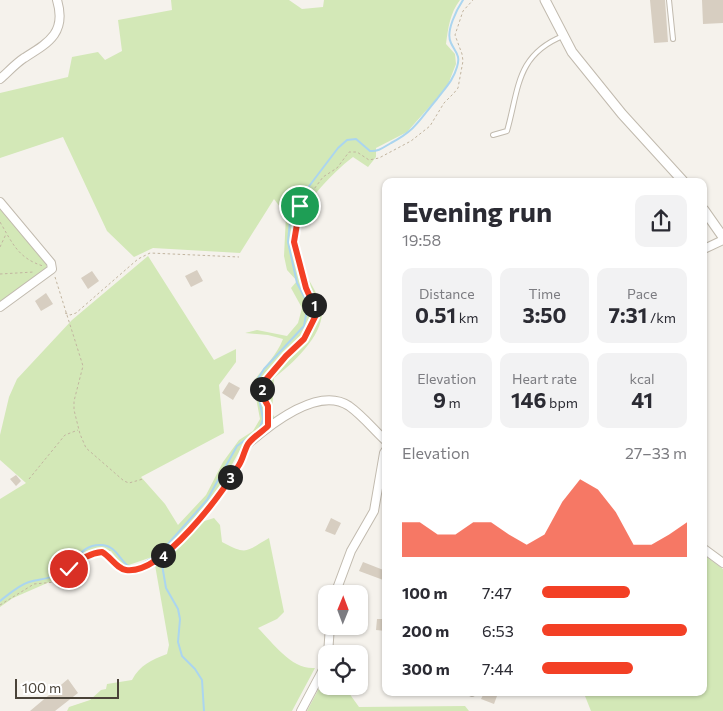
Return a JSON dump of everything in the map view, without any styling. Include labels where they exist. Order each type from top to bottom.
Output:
[{"type":"street","points":[[0,79],[14,66],[44,47],[52,39],[59,18],[57,0]]},
{"type":"street","points":[[545,0],[572,52],[617,108],[680,178]]},
{"type":"street","points":[[0,202],[51,263],[52,270],[0,307]]},
{"type":"street","points":[[707,215],[723,239],[707,247]]},
{"type":"street","points":[[249,443],[279,418],[317,402],[336,402],[348,405],[382,437]]},
{"type":"street","points":[[338,585],[351,551],[374,511],[382,462]]},
{"type":"street","points":[[707,551],[723,563]]},
{"type":"street","points":[[301,711],[318,679]]},
{"type":"lane","points":[[670,0],[673,39]]},
{"type":"lane","points":[[493,136],[506,131],[523,71],[534,53],[548,42],[563,36]]},
{"type":"path","points":[[268,426],[268,406],[262,395],[263,383],[286,356],[304,339],[315,317],[316,310],[306,288],[294,242],[300,206],[322,177],[337,168],[349,152],[357,152],[368,160],[379,158],[411,141],[430,126],[444,103],[458,88],[463,61],[456,41],[456,29],[464,11],[474,0]]},
{"type":"path","points":[[0,222],[18,253],[34,263],[52,270],[83,366],[74,401],[79,430],[86,448],[124,481],[129,483],[143,479]]},
{"type":"path","points":[[0,247],[6,233]]},
{"type":"path","points":[[65,313],[70,315],[76,313],[138,259],[150,252],[239,257]]},
{"type":"path","points":[[0,274],[38,272]]},
{"type":"path","points":[[29,478],[65,435],[79,430]]},
{"type":"path","points":[[0,605],[34,584],[55,582],[77,562],[94,552],[102,552],[120,568],[127,570],[148,565],[185,536],[219,495],[240,464],[249,443]]},
{"type":"green space","points":[[171,0],[289,0],[302,9],[323,7],[324,0],[460,0],[452,15],[446,44],[455,54],[456,64],[447,87],[407,132],[376,148],[376,157],[368,167],[353,157],[344,164],[307,205],[296,228],[295,239],[298,254],[303,269],[317,295],[322,311],[317,330],[305,349],[274,378],[272,413],[279,425],[249,438],[241,448],[216,494],[200,511],[182,537],[170,546],[169,556],[180,547],[195,524],[214,518],[220,525],[222,542],[237,549],[251,549],[269,538],[284,612],[277,619],[258,628],[291,660],[307,668],[315,668],[292,711],[67,711],[69,707],[90,700],[101,690],[106,689],[107,684],[132,680],[146,664],[167,654],[169,645],[155,565],[158,563],[154,564],[152,557],[123,567],[111,551],[88,554],[75,562],[61,577],[13,598],[0,607],[0,499],[26,483],[0,460],[0,435],[9,397],[17,379],[72,320],[148,256],[214,360],[236,349],[236,362],[219,385],[224,433],[141,477],[165,504],[178,525],[206,495],[223,462],[239,440],[253,431],[260,419],[253,382],[274,356],[283,339],[268,335],[245,333],[257,330],[287,336],[298,323],[302,308],[291,288],[297,281],[287,270],[284,256],[286,215],[274,199],[240,253],[153,248],[134,257],[107,231],[63,137],[0,158],[0,93],[68,77],[72,57],[98,52],[105,60],[122,51],[118,20],[172,10]]},
{"type":"green space","points":[[0,209],[47,262],[46,274],[0,303]]},
{"type":"green space","points":[[707,557],[723,569],[723,711],[591,711],[585,696],[707,696]]},
{"type":"green space","points":[[318,690],[318,695],[350,695],[359,707],[465,706],[469,711],[307,711]]},
{"type":"building","points":[[650,0],[665,0],[668,42],[654,43]]},
{"type":"building","points":[[702,0],[723,0],[723,23],[703,24]]},
{"type":"building","points":[[197,270],[203,281],[191,287],[185,276]]},
{"type":"building","points":[[92,271],[99,281],[88,289],[81,278]]},
{"type":"building","points":[[46,293],[53,304],[41,311],[35,301]]},
{"type":"building","points":[[229,382],[240,388],[233,400],[222,393]]},
{"type":"building","points":[[16,475],[21,481],[16,486],[10,479]]},
{"type":"building","points":[[331,518],[341,523],[335,535],[325,531]]},
{"type":"building","points":[[363,562],[382,569],[382,580],[359,571]]},
{"type":"building","points":[[377,619],[382,619],[382,631],[376,630]]},
{"type":"building","points":[[68,679],[78,693],[55,711],[30,711]]},
{"type":"building","points":[[482,696],[497,696],[494,704],[481,699]]},
{"type":"waterway","points":[[0,601],[25,583],[59,574],[83,551],[95,545],[111,548],[128,566],[138,566],[160,553],[207,500],[237,446],[259,430],[263,419],[256,382],[264,369],[304,326],[308,304],[297,283],[288,242],[291,210],[338,148],[347,140],[356,139],[370,151],[376,151],[407,133],[421,118],[448,84],[455,72],[458,57],[451,43],[450,33],[455,15],[463,0]]},
{"type":"waterway","points":[[160,553],[166,588],[178,609],[180,619],[178,642],[182,656],[195,669],[202,680],[204,711]]},
{"type":"route","points":[[69,569],[94,552],[102,552],[108,555],[120,568],[127,570],[148,565],[164,554],[185,536],[203,513],[212,505],[240,464],[249,443],[268,426],[269,412],[262,395],[263,383],[286,356],[304,339],[315,317],[316,310],[306,288],[294,242],[297,212],[300,206]]}]
